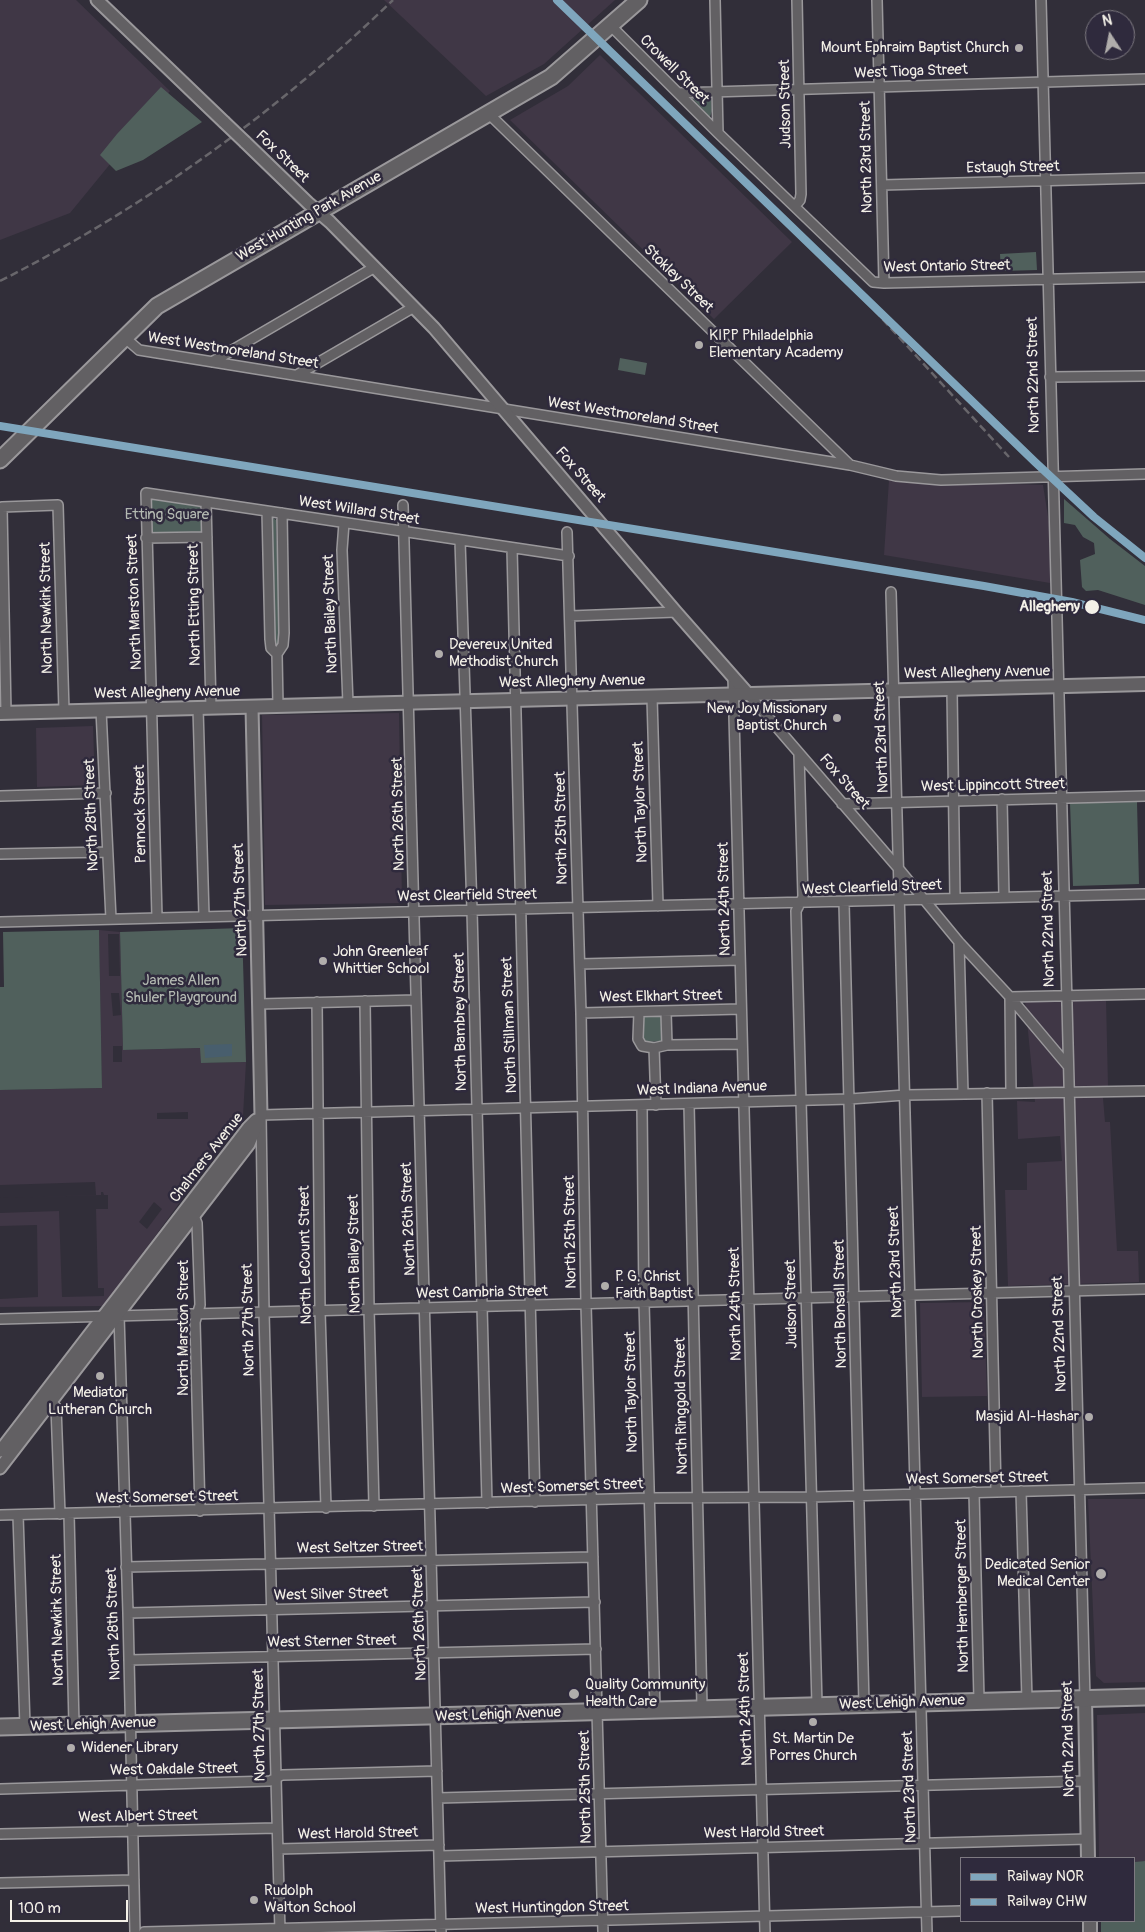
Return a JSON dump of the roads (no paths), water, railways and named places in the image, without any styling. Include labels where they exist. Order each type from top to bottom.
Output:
[{"type":"main road","name":"West Hunting Park Avenue","points":[[0,460],[146,315],[162,302],[557,72],[639,0]]},
{"type":"main road","name":"West Allegheny Avenue","points":[[3,713],[1145,684]]},
{"type":"main road","name":"West Lehigh Avenue","points":[[0,1727],[1145,1697]]},
{"type":"main road","name":"North 22nd Street","points":[[1085,1699],[1088,1857]]},
{"type":"street","name":"Fox Street","points":[[97,0],[375,267],[414,307],[1068,1066]]},
{"type":"street","points":[[715,0],[718,134]]},
{"type":"street","name":"Judson Street","points":[[795,206],[800,200],[801,194],[797,0]]},
{"type":"street","name":"North 23rd Street","points":[[877,0],[884,283]]},
{"type":"street","name":"North 22nd Street","points":[[1041,0],[1085,1699]]},
{"type":"street","name":"Crowell Street","points":[[611,26],[718,134]]},
{"type":"street","name":"West Tioga Street","points":[[678,93],[1145,79]]},
{"type":"street","name":"Stokley Street","points":[[488,113],[850,465]]},
{"type":"street","name":"West Ontario Street","points":[[718,134],[873,282],[1145,276]]},
{"type":"street","name":"Estaugh Street","points":[[882,185],[1145,178]]},
{"type":"street","points":[[212,362],[375,267]]},
{"type":"street","points":[[297,375],[414,307]]},
{"type":"street","name":"West Westmoreland Street","points":[[124,337],[138,350],[850,465],[896,476],[941,480],[1145,474]]},
{"type":"street","points":[[1050,377],[1145,376]]},
{"type":"street","name":"West Willard Street","points":[[146,493],[569,556]]},
{"type":"street","name":"North Marston Street","points":[[146,493],[153,709]]},
{"type":"street","name":"North Etting Street","points":[[204,708],[206,502]]},
{"type":"street","name":"North Newkirk Street","points":[[3,713],[2,507],[58,505],[64,711]]},
{"type":"street","name":"North 26th Street","points":[[403,505],[410,702],[416,1000],[441,1928]]},
{"type":"street","points":[[267,511],[270,639],[271,648],[277,654]]},
{"type":"street","points":[[278,706],[277,654],[283,645],[284,633],[282,513]]},
{"type":"street","name":"North Bailey Street","points":[[344,523],[342,550],[348,704]]},
{"type":"street","name":"North 25th Street","points":[[567,532],[580,964],[586,1304],[593,1500],[603,1932]]},
{"type":"street","points":[[146,538],[207,538]]},
{"type":"street","name":"North Bambrey Street","points":[[460,540],[472,910],[487,1503]]},
{"type":"street","name":"North Stillman Street","points":[[512,548],[535,1502]]},
{"type":"street","name":"North 23rd Street","points":[[892,592],[928,1932]]},
{"type":"street","points":[[570,616],[676,612]]},
{"type":"street","name":"North 24th Street","points":[[733,676],[765,1932]]},
{"type":"street","points":[[952,690],[956,898]]},
{"type":"street","name":"North Taylor Street","points":[[652,697],[658,906]]},
{"type":"street","name":"North 27th Street","points":[[252,707],[279,1930]]},
{"type":"street","points":[[204,708],[204,916]]},
{"type":"street","name":"Pennock Street","points":[[153,709],[158,918]]},
{"type":"street","name":"North 28th Street","points":[[101,710],[110,919]]},
{"type":"street","name":"Judson Street","points":[[799,754],[803,897],[796,910],[817,1705]]},
{"type":"street","points":[[0,796],[106,793]]},
{"type":"street","name":"West Lippincott Street","points":[[842,804],[1145,796]]},
{"type":"street","points":[[1002,799],[1004,898]]},
{"type":"street","points":[[0,854],[107,852]]},
{"type":"street","name":"West Clearfield Street","points":[[0,922],[415,911],[844,903],[956,898],[1145,894]]},
{"type":"street","name":"North Bonsall Street","points":[[844,903],[864,1704]]},
{"type":"street","points":[[960,942],[963,1094]]},
{"type":"street","points":[[580,964],[740,960]]},
{"type":"street","points":[[1011,1093],[1010,998],[1145,994]]},
{"type":"street","points":[[260,1004],[416,1000]]},
{"type":"street","name":"North LeCount Street","points":[[317,1002],[320,1310],[326,1508]]},
{"type":"street","name":"North Bailey Street","points":[[365,1002],[374,1506]]},
{"type":"street","name":"West Elkhart Street","points":[[581,1013],[742,1009]]},
{"type":"street","points":[[639,1012],[638,1039],[642,1046],[654,1048],[667,1045],[742,1044]]},
{"type":"street","points":[[666,1012],[667,1045]]},
{"type":"street","points":[[654,1048],[656,1104]]},
{"type":"street","name":"West Indiana Avenue","points":[[261,1115],[689,1104],[987,1093],[1145,1091]]},
{"type":"street","name":"North Croskey Street","points":[[987,1093],[996,1491]]},
{"type":"street","name":"North Ringgold Street","points":[[689,1104],[702,1708]]},
{"type":"street","name":"North Taylor Street","points":[[642,1105],[644,1302],[655,1709]]},
{"type":"street","name":"Chalmers Avenue","points":[[0,1468],[104,1315],[189,1213],[250,1144],[261,1115]]},
{"type":"street","name":"North Marston Street","points":[[189,1213],[197,1223],[200,1305],[195,1322],[200,1511]]},
{"type":"street","name":"Chalmers Avenue","points":[[0,1451],[119,1315],[189,1213]]},
{"type":"street","name":"West Cambria Street","points":[[0,1319],[1145,1289]]},
{"type":"street","name":"North 28th Street","points":[[119,1315],[135,1932]]},
{"type":"street","name":"North Newkirk Street","points":[[48,1397],[56,1407],[65,1514],[74,1725]]},
{"type":"street","name":"West Somerset Street","points":[[0,1515],[326,1508],[649,1498],[754,1498],[1145,1488]]},
{"type":"street","points":[[1021,1491],[1027,1700]]},
{"type":"street","name":"North Hemberger Street","points":[[974,1492],[979,1700]]},
{"type":"street","points":[[18,1515],[25,1726]]},
{"type":"street","name":"West Seltzer Street","points":[[126,1567],[593,1557]]},
{"type":"street","name":"West Silver Street","points":[[128,1614],[595,1602]]},
{"type":"street","name":"West Sterner Street","points":[[129,1660],[596,1649]]},
{"type":"street","name":"West Oakdale Street","points":[[0,1789],[270,1781],[282,1775],[438,1771]]},
{"type":"street","points":[[438,1798],[1086,1781]]},
{"type":"street","name":"West Albert Street","points":[[0,1834],[277,1828]]},
{"type":"street","name":"West Harold Street","points":[[440,1856],[1088,1839]]},
{"type":"street","name":"West Harold Street","points":[[278,1849],[439,1845]]},
{"type":"street","points":[[0,1883],[134,1880]]},
{"type":"street","name":"West Huntingdon Street","points":[[144,1932],[441,1928],[603,1920],[960,1911]]},
{"type":"water","points":[[232,1044],[232,1056],[205,1058],[204,1045]]},
{"type":"railway","points":[[0,281],[106,222],[157,190],[207,155],[303,81],[393,0]]},
{"type":"railway","points":[[842,275],[1009,457]]},
{"type":"rail line","name":"CHW","points":[[557,0],[1035,462],[1094,517],[1145,558]]},
{"type":"rail line","name":"NOR","points":[[0,426],[984,586],[1072,602],[1145,620]]},
{"type":"place","name":"Mount Ephraim Baptist Church","points":[[1019,48]]},
{"type":"place","name":"KIPP Philadelphia Elementary Academy","points":[[699,345]]},
{"type":"place","name":"Allegheny","points":[[1092,607]]},
{"type":"place","name":"Devereux United Methodist Church","points":[[439,654]]},
{"type":"place","name":"New Joy Missionary Baptist Church","points":[[837,718]]},
{"type":"place","name":"John Greenleaf Whittier School","points":[[323,961]]},
{"type":"place","name":"P. G. Christ Faith Baptist","points":[[605,1286]]},
{"type":"place","name":"Mediator Lutheran Church","points":[[100,1376]]},
{"type":"place","name":"Masjid Al-Hashar","points":[[1089,1417]]},
{"type":"place","name":"Dedicated Senior Medical Center","points":[[1101,1574]]},
{"type":"place","name":"Quality Community Health Care","points":[[574,1694]]},
{"type":"place","name":"St. Martin De Porres Church","points":[[813,1722]]},
{"type":"place","name":"Widener Library","points":[[71,1748]]},
{"type":"place","name":"Rudolph Walton School","points":[[254,1900]]},
{"type":"park label","name":"Etting Square","points":[[167,515]]},
{"type":"park label","name":"James Allen Shuler Playground","points":[[181,990]]}]
